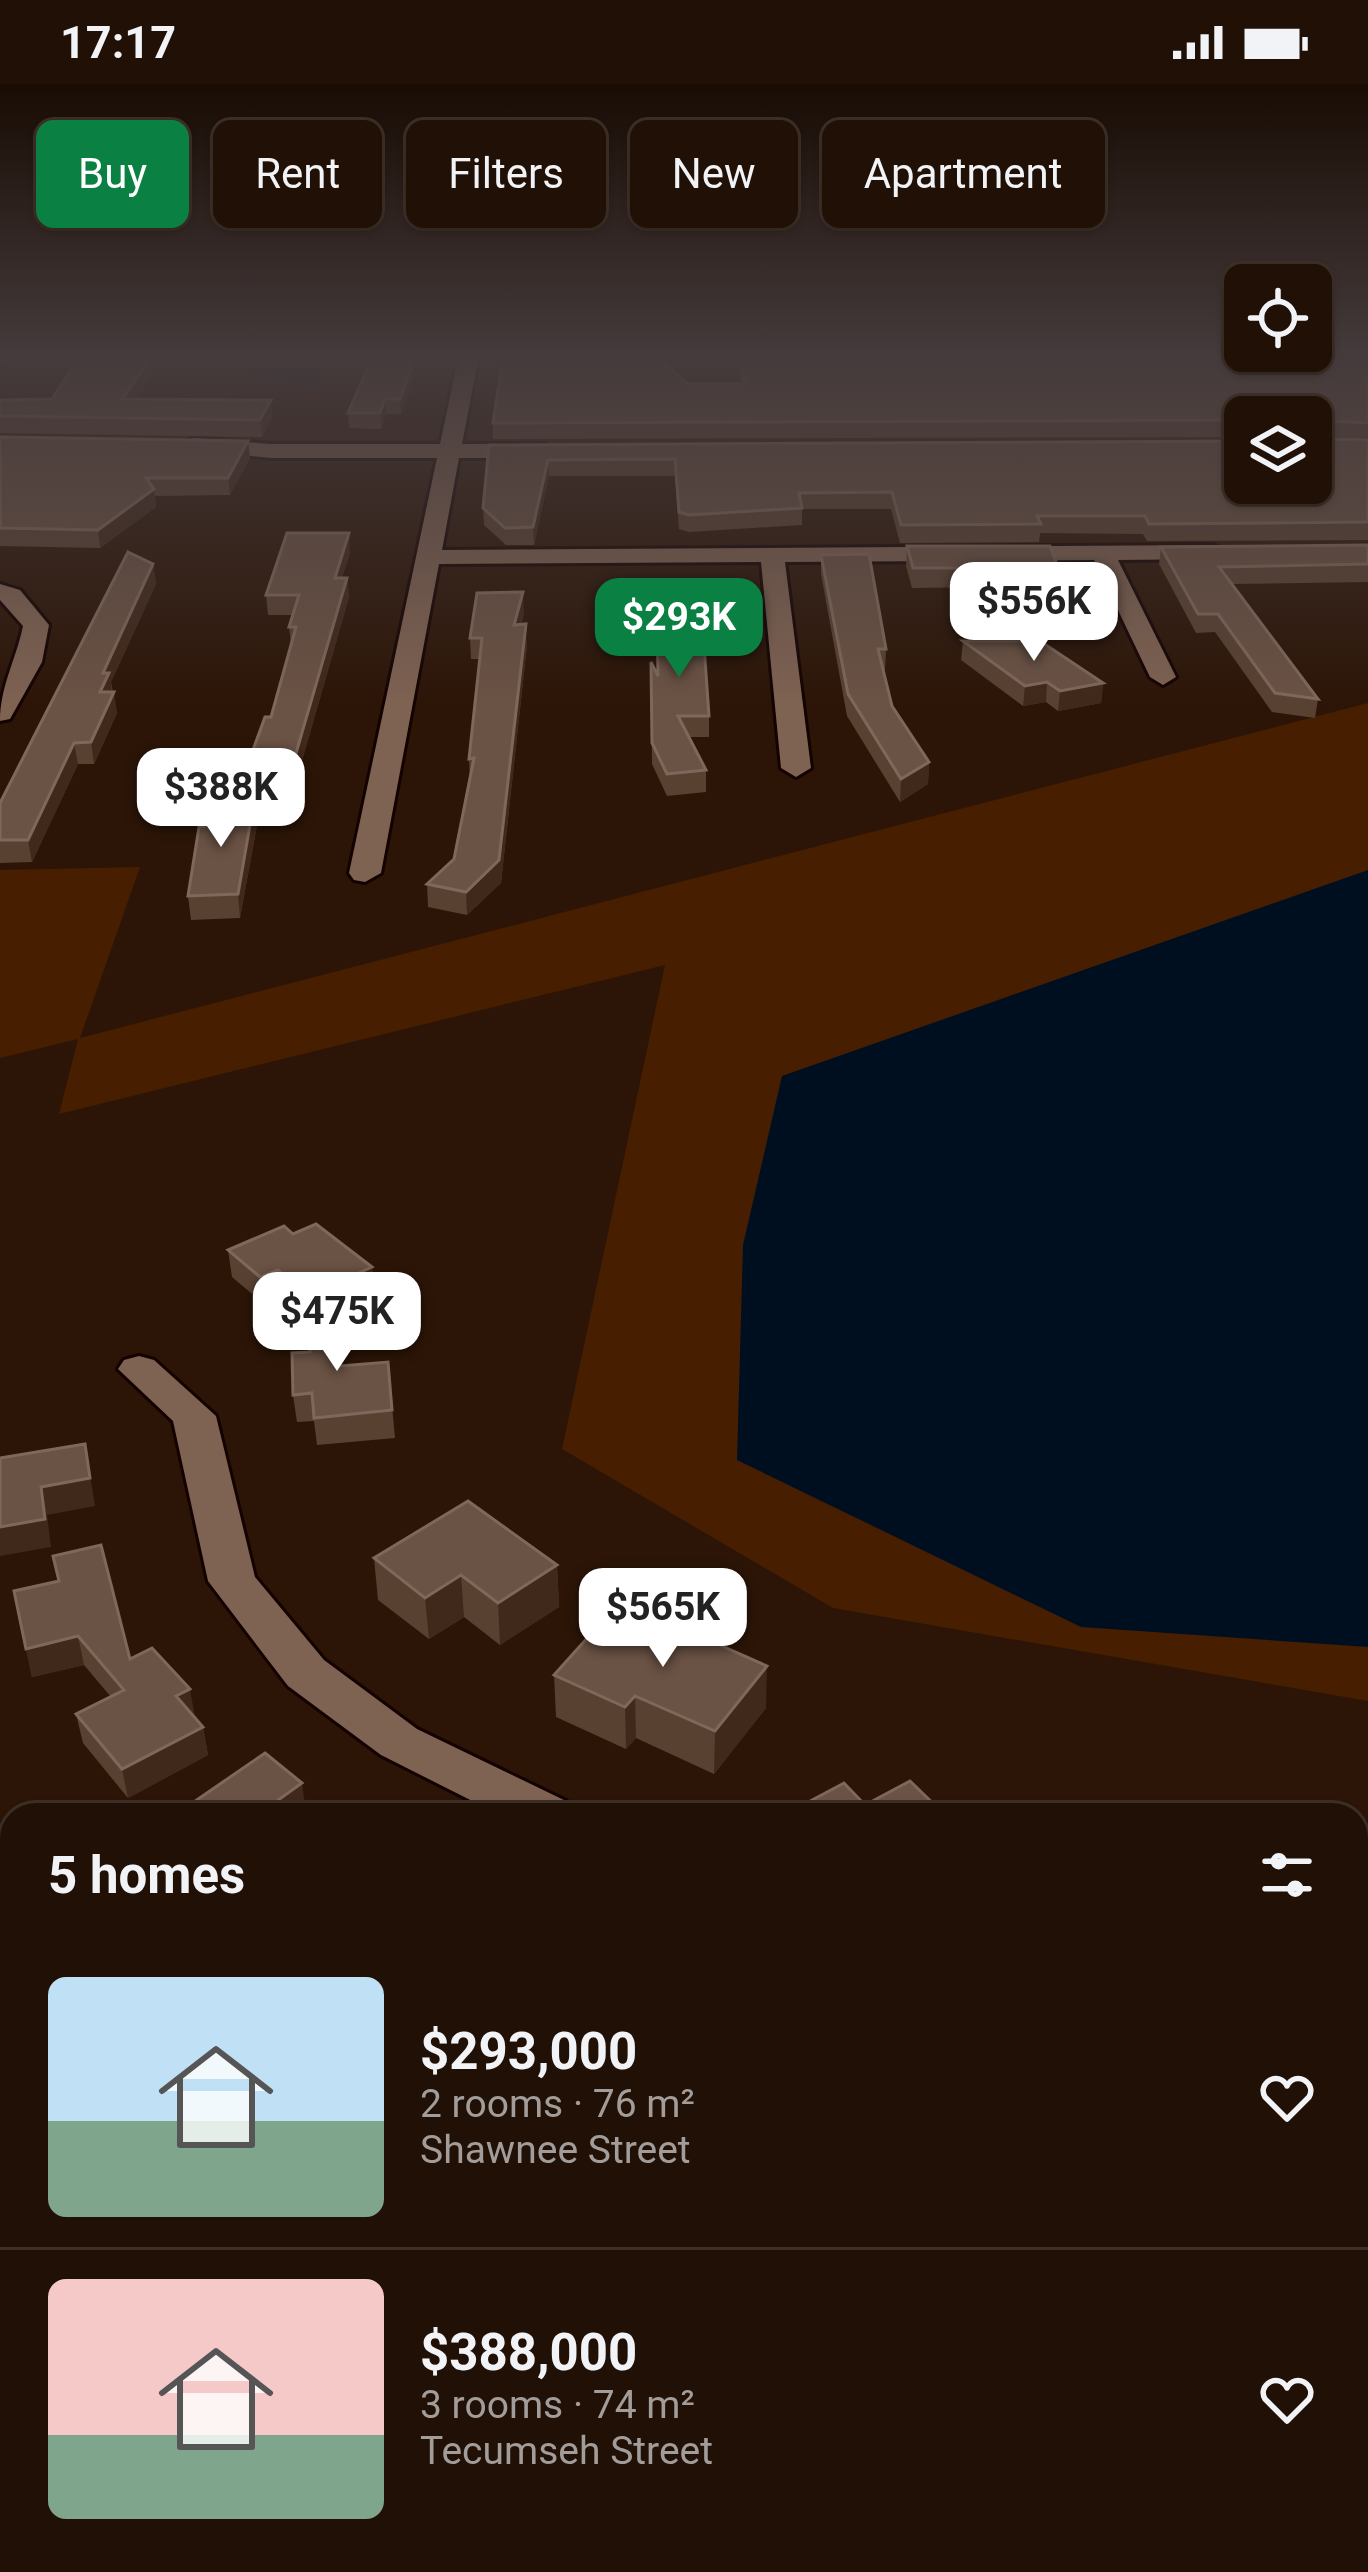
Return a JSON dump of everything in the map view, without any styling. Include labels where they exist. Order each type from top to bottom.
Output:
[{"type":"street","points":[[365,873],[446,471]]},
{"type":"street","points":[[1102,552],[1163,677]]},
{"type":"street","points":[[429,557],[1235,552]]},
{"type":"street","points":[[772,554],[796,768]]},
{"type":"street","points":[[0,591],[11,596],[36,626],[29,662],[0,713]]},
{"type":"street","points":[[139,1369],[194,1416],[232,1581],[306,1673],[399,1742],[523,1803]]},
{"type":"shaded area","points":[[1368,703],[1368,1701],[833,1608],[562,1449],[665,965],[59,1114],[78,1039],[0,1058],[0,870],[140,867],[80,1038]]},
{"type":"water","points":[[1368,870],[1368,1647],[1081,1627],[737,1460],[743,1245],[782,1076]]},
{"type":"building","points":[[0,471],[232,471],[228,478],[146,478],[154,489],[98,530],[0,528]]},
{"type":"building","points":[[487,471],[546,471],[533,527],[505,528],[483,508]]},
{"type":"building","points":[[676,471],[1224,471],[1224,504],[1332,504],[1332,471],[1368,471],[1368,522],[1149,524],[1145,516],[1037,516],[1041,524],[901,525],[892,492],[799,493],[802,508],[689,515],[679,512]]},
{"type":"building","points":[[287,533],[349,533],[335,578],[347,578],[285,791],[238,791],[265,717],[271,717],[296,627],[289,627],[299,595],[266,595]]},
{"type":"building","points":[[1368,545],[1368,564],[1219,567],[1318,699],[1275,693],[1218,614],[1198,614],[1161,547]]},
{"type":"building","points":[[907,546],[1050,546],[1075,612],[1010,612],[997,568],[913,568]]},
{"type":"building","points":[[128,552],[153,564],[103,673],[109,673],[100,692],[114,692],[91,742],[74,743],[28,840],[0,840],[0,803]]},
{"type":"building","points":[[869,554],[886,649],[878,649],[892,706],[929,762],[901,779],[848,694],[821,555]]},
{"type":"building","points":[[700,588],[709,716],[678,716],[706,770],[667,774],[652,743],[651,662],[658,676],[657,622],[664,622],[664,589]]},
{"type":"building","points":[[523,592],[514,625],[526,624],[499,860],[466,892],[427,884],[454,859],[474,758],[469,759],[482,638],[470,638],[477,593]]},
{"type":"building","points":[[963,641],[1040,641],[1103,683],[1060,691],[1047,682],[1025,686]]},
{"type":"building","points":[[254,802],[238,894],[188,896],[199,827],[207,826],[212,803]]},
{"type":"building","points":[[316,1224],[372,1267],[308,1296],[278,1270],[260,1277],[228,1250],[284,1226],[293,1234]]},
{"type":"building","points":[[335,1307],[340,1366],[388,1362],[392,1410],[314,1418],[312,1393],[293,1395],[292,1353],[310,1352],[307,1309]]},
{"type":"building","points":[[85,1444],[90,1478],[41,1487],[45,1519],[0,1527],[0,1458]]},
{"type":"building","points":[[468,1501],[557,1565],[498,1603],[461,1575],[425,1598],[374,1558]]},
{"type":"building","points":[[101,1545],[130,1659],[152,1648],[190,1689],[176,1696],[203,1727],[122,1769],[76,1714],[124,1690],[78,1636],[26,1649],[14,1591],[59,1581],[53,1556]]},
{"type":"building","points":[[643,1611],[767,1666],[715,1731],[635,1696],[625,1707],[554,1675],[598,1626],[621,1636]]},
{"type":"building","points":[[265,1753],[302,1783],[274,1803],[192,1803]]},
{"type":"building","points":[[910,1781],[933,1803],[869,1803]]},
{"type":"building","points":[[844,1783],[863,1803],[806,1803]]}]
